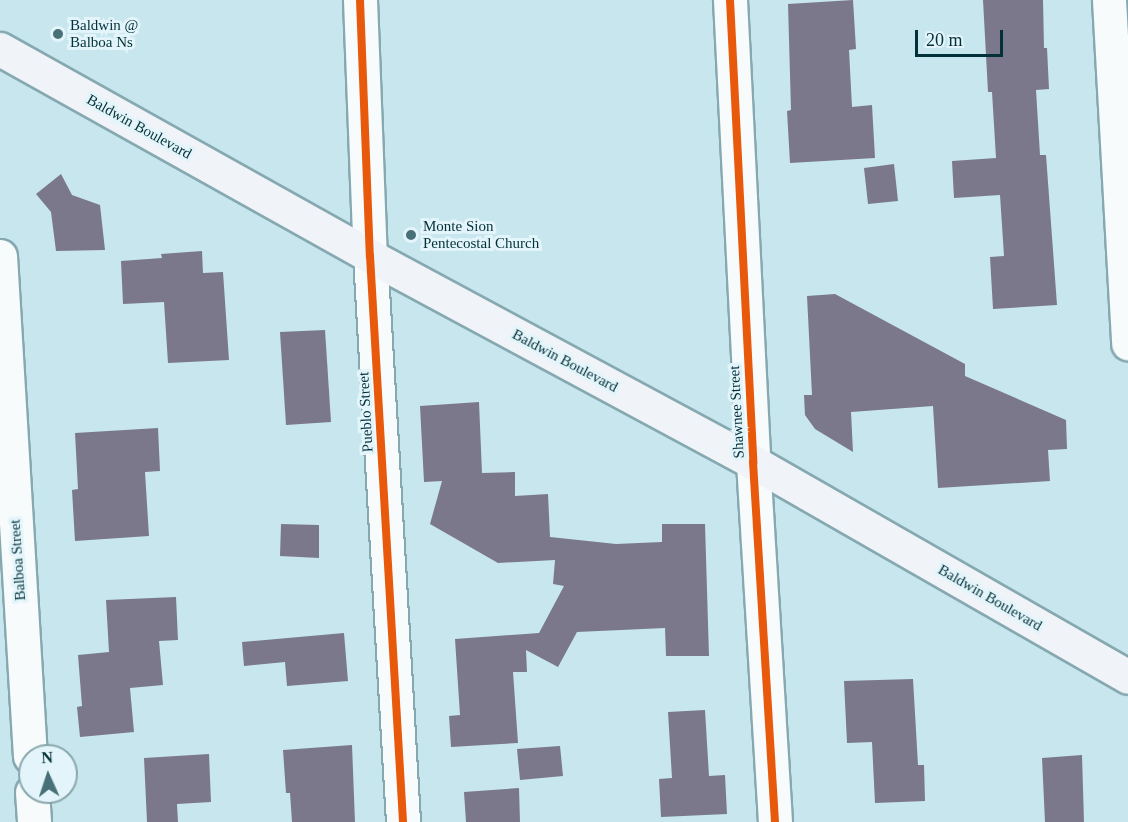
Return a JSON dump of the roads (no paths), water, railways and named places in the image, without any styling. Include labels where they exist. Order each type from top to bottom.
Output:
[{"type":"main road","name":"Baldwin Boulevard","points":[[0,49],[370,256],[753,462],[1128,677]]},
{"type":"street","name":"Pueblo Street","points":[[360,0],[370,256],[403,822]]},
{"type":"street","name":"Shawnee Street","points":[[730,0],[753,462],[776,822]]},
{"type":"street","points":[[1110,0],[1128,343]]},
{"type":"street","name":"Balboa Street","points":[[0,256],[7,491],[29,744]]},
{"type":"street","points":[[33,804],[34,822]]},
{"type":"place","name":"Baldwin @ Balboa Ns","points":[[58,34]]},
{"type":"place","name":"Monte Sion Pentecostal Church","points":[[411,235]]}]
